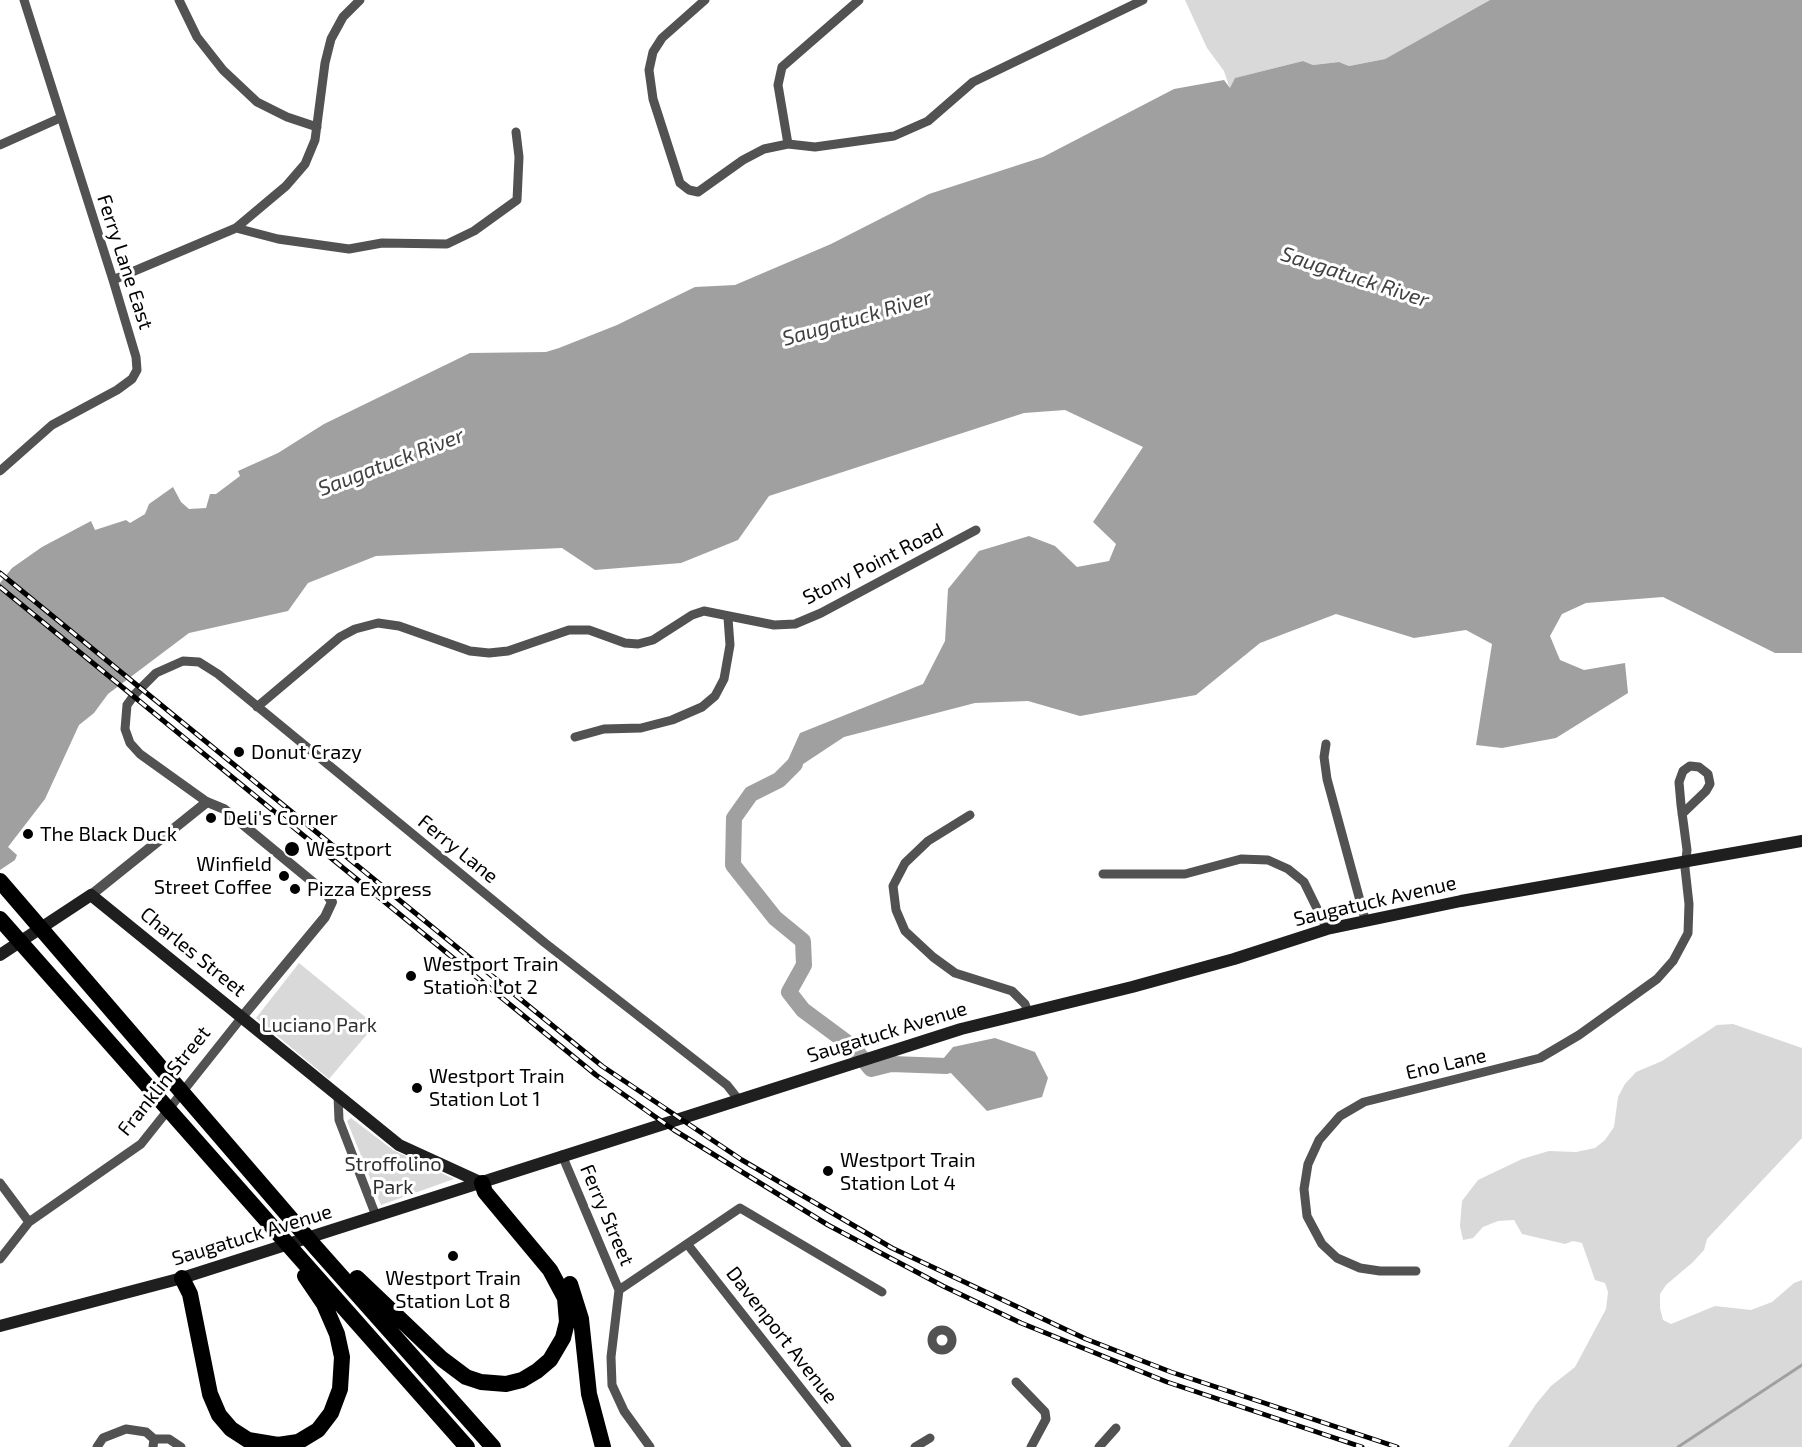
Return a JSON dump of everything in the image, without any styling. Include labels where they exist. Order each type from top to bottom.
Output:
[{"type":"highway","points":[[0,881],[258,1180],[322,1247],[458,1373],[489,1384],[506,1384],[522,1380],[544,1366],[559,1346],[567,1322],[566,1306],[558,1283],[550,1270],[485,1192],[482,1183]]},
{"type":"highway","points":[[0,919],[248,1197],[294,1256],[329,1314],[340,1345],[342,1368],[338,1398],[328,1419],[312,1434],[288,1444],[268,1445],[248,1440],[231,1429],[219,1415],[210,1394],[190,1294],[182,1278]]},
{"type":"highway","points":[[482,1183],[494,1189],[556,1262],[572,1287],[581,1319],[589,1395],[603,1447]]},
{"type":"highway","points":[[322,1247],[493,1447]]},
{"type":"highway","points":[[294,1256],[467,1447]]},
{"type":"highway","points":[[182,1278],[182,1297],[204,1402],[217,1428],[240,1447]]},
{"type":"main road","name":"Saugatuck Avenue","points":[[0,1326],[182,1278],[857,1061],[1028,1012],[1234,959],[1326,929],[1365,919],[1802,841]]},
{"type":"main road","points":[[0,955],[91,895]]},
{"type":"main road","name":"Charles Street","points":[[91,895],[399,1145],[482,1183]]},
{"type":"street","name":"Ferry Lane East","points":[[0,471],[52,425],[117,390],[132,379],[137,370],[136,357],[113,280],[24,0]]},
{"type":"street","points":[[179,0],[197,37],[232,78],[257,102],[287,117],[316,127]]},
{"type":"street","points":[[113,280],[236,228],[286,186],[304,164],[315,140],[325,63],[331,39],[343,17],[360,0]]},
{"type":"street","points":[[705,0],[662,38],[653,52],[649,70],[653,99],[681,183],[689,190],[698,192],[743,160],[764,149],[788,144],[815,147],[894,136],[928,121],[973,82],[987,74],[1143,0]]},
{"type":"street","points":[[788,144],[778,85],[782,67],[859,0]]},
{"type":"street","points":[[0,145],[60,118]]},
{"type":"street","points":[[236,228],[278,239],[349,249],[382,243],[447,244],[474,231],[517,200],[519,157],[516,132]]},
{"type":"street","name":"Stony Point Road","points":[[257,707],[340,637],[355,629],[378,623],[399,626],[470,651],[489,653],[508,651],[569,630],[589,630],[625,643],[639,644],[653,640],[692,615],[704,611],[728,618],[774,625],[795,624],[821,613],[976,530]]},
{"type":"street","points":[[575,737],[604,729],[641,728],[672,720],[702,707],[715,696],[724,679],[730,645],[728,618]]},
{"type":"street","name":"Ferry Lane","points":[[207,802],[140,754],[128,739],[125,719],[127,705],[148,680],[171,665],[183,661],[199,662],[214,670],[545,943],[727,1085],[738,1099]]},
{"type":"street","points":[[1326,744],[1324,757],[1328,779],[1365,919]]},
{"type":"street","name":"Eno Lane","points":[[1416,1271],[1380,1271],[1354,1266],[1337,1258],[1318,1238],[1307,1216],[1304,1181],[1311,1155],[1323,1133],[1340,1116],[1364,1102],[1540,1058],[1579,1035],[1650,985],[1670,966],[1687,936],[1689,904],[1685,862],[1687,850],[1682,814],[1679,782],[1683,771],[1690,766],[1699,767],[1708,774],[1710,784],[1706,791],[1682,814]]},
{"type":"street","points":[[91,895],[207,802]]},
{"type":"street","name":"Franklin Street","points":[[0,1259],[29,1222],[141,1144],[322,921],[332,902],[326,893],[224,809],[207,802]]},
{"type":"street","points":[[970,815],[928,841],[905,863],[893,886],[896,910],[905,931],[933,957],[955,973],[1012,991],[1025,1004],[1028,1012]]},
{"type":"street","points":[[1103,874],[1185,874],[1240,859],[1268,860],[1288,869],[1304,882],[1326,929]]},
{"type":"street","points":[[338,1096],[339,1120],[376,1216]]},
{"type":"street","name":"Ferry Street","points":[[562,1155],[619,1290]]},
{"type":"street","points":[[0,1183],[29,1222]]},
{"type":"street","points":[[650,1447],[624,1411],[612,1385],[611,1357],[619,1290],[740,1208],[882,1292]]},
{"type":"street","name":"Davenport Avenue","points":[[688,1245],[847,1447]]},
{"type":"street","points":[[1016,1382],[1045,1412],[1046,1419],[1030,1447]]},
{"type":"street","points":[[1099,1447],[1116,1428]]},
{"type":"street","points":[[97,1447],[103,1438],[126,1429],[146,1432],[153,1443],[169,1439],[180,1447]]},
{"type":"street","points":[[915,1447],[930,1438]]},
{"type":"green space","points":[[1185,0],[1490,0],[1385,59],[1349,66],[1339,62],[1313,65],[1303,61],[1236,78],[1230,89],[1224,71],[1207,48]]},
{"type":"green space","name":"Luciano Park","points":[[299,963],[375,1025],[329,1079],[256,1018]]},
{"type":"green space","points":[[1733,1024],[1802,1048],[1802,1138],[1707,1239],[1704,1250],[1693,1262],[1666,1285],[1660,1294],[1660,1308],[1663,1320],[1671,1324],[1715,1306],[1751,1310],[1772,1302],[1794,1283],[1802,1280],[1802,1447],[1508,1447],[1536,1404],[1551,1386],[1575,1367],[1606,1309],[1608,1292],[1605,1283],[1595,1280],[1582,1243],[1573,1241],[1565,1244],[1522,1234],[1514,1220],[1498,1221],[1483,1227],[1473,1238],[1463,1240],[1460,1226],[1462,1201],[1478,1180],[1522,1159],[1549,1151],[1576,1152],[1595,1148],[1605,1140],[1614,1127],[1618,1097],[1625,1084],[1636,1072],[1662,1061],[1717,1025]]},
{"type":"green space","name":"Stroffolino Park","points":[[351,1118],[393,1150],[454,1179],[381,1205],[347,1121]]},
{"type":"water","name":"Saugatuck River","points":[[1490,0],[1802,0],[1802,653],[1775,653],[1663,597],[1586,603],[1562,614],[1550,636],[1560,660],[1584,670],[1625,663],[1628,693],[1556,738],[1502,748],[1476,745],[1492,644],[1466,630],[1414,638],[1336,614],[1260,643],[1196,695],[1080,716],[1028,701],[975,703],[844,737],[779,780],[800,733],[923,684],[945,641],[948,589],[979,551],[1029,536],[1055,546],[1077,567],[1109,561],[1116,544],[1093,522],[1143,447],[1065,410],[1024,413],[769,496],[738,540],[681,563],[595,570],[562,548],[376,556],[308,583],[288,611],[189,633],[108,694],[94,713],[79,725],[45,799],[8,847],[17,855],[15,860],[0,870],[0,583],[12,568],[42,547],[91,521],[95,530],[126,520],[130,523],[145,514],[149,504],[173,487],[181,502],[189,509],[206,508],[210,494],[216,494],[240,476],[238,471],[278,453],[324,424],[470,353],[546,352],[559,348],[617,325],[695,287],[735,285],[831,244],[929,194],[1043,157],[1174,89],[1224,80],[1230,88],[1235,78],[1303,61],[1313,65],[1339,62],[1349,66],[1385,59]]},
{"type":"water","points":[[995,1038],[1035,1052],[1048,1078],[1042,1097],[987,1111],[950,1072],[943,1059],[953,1047]]},
{"type":"waterway","points":[[795,764],[779,780],[751,794],[734,818],[733,865],[775,918],[803,941],[804,965],[789,992],[803,1010],[853,1047],[871,1069],[891,1064],[947,1066]]},
{"type":"waterway","points":[[1678,1447],[1802,1365]]},
{"type":"railway","points":[[0,573],[602,1066],[742,1160],[892,1248],[1086,1339],[1171,1372],[1397,1447]]},
{"type":"railway","points":[[0,587],[596,1075],[674,1130],[828,1225],[943,1286],[1021,1323],[1167,1382],[1362,1447]]},
{"type":"place","name":"Donut Crazy","points":[[239,752]]},
{"type":"place","name":"Deli's Corner","points":[[211,818]]},
{"type":"place","name":"The Black Duck","points":[[28,834]]},
{"type":"place","name":"Westport","points":[[292,849]]},
{"type":"place","name":"Winfield Street Coffee","points":[[284,876]]},
{"type":"place","name":"Pizza Express","points":[[295,889]]},
{"type":"place","name":"Westport Train Station Lot 2","points":[[411,976]]},
{"type":"place","name":"Westport Train Station Lot 1","points":[[417,1088]]},
{"type":"place","name":"Westport Train Station Lot 4","points":[[828,1171]]},
{"type":"place","name":"Westport Train Station Lot 8","points":[[453,1256]]}]
